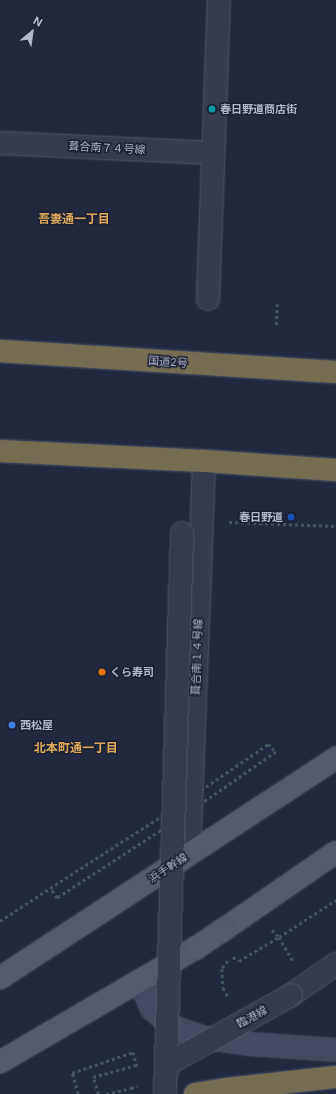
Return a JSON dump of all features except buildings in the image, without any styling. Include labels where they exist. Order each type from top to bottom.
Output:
[{"type":"highway","name":"国道2号","points":[[0,351],[336,372]]},
{"type":"highway","points":[[0,450],[336,470]]},
{"type":"highway","points":[[195,1094],[336,1077]]},
{"type":"main road","name":"浜手幹線","points":[[0,978],[336,758]]},
{"type":"main road","points":[[0,1062],[196,948],[336,852]]},
{"type":"street","points":[[208,299],[219,0]]},
{"type":"street","name":"葺合南７４号線","points":[[0,143],[213,153]]},
{"type":"street","name":"葺合南１４号線","points":[[189,854],[204,461]]},
{"type":"street","points":[[165,1094],[182,533]]},
{"type":"street","name":"臨港線","points":[[166,1066],[291,995],[336,964]]},
{"type":"street","points":[[140,981],[152,1008],[175,1028],[205,1038],[250,1044],[336,1050]]},
{"type":"path","points":[[276,325],[277,304]]},
{"type":"path","points":[[202,520],[336,526]]},
{"type":"path","points":[[234,781],[270,756]]},
{"type":"path","points":[[62,895],[95,873]]},
{"type":"path","points":[[0,921],[50,888]]},
{"type":"path","points":[[233,956],[239,961],[336,900]]},
{"type":"path","points":[[267,932],[273,929],[296,965]]},
{"type":"path","points":[[78,1094],[72,1073],[133,1052],[138,1072]]},
{"type":"path","points":[[98,1094],[93,1076],[136,1065]]},
{"type":"path","points":[[140,1079],[142,1087]]},
{"type":"path","points":[[106,1094],[131,1088]]},
{"type":"place","name":"春日野道商店街","points":[[212,109]]},
{"type":"place","name":"春日野道","points":[[291,517]]},
{"type":"place","name":"くら寿司","points":[[102,672]]},
{"type":"place","name":"西松屋","points":[[12,725]]},
{"type":"district","name":"吾妻通一丁目","points":[[74,219]]},
{"type":"district","name":"北本町通一丁目","points":[[76,748]]}]
